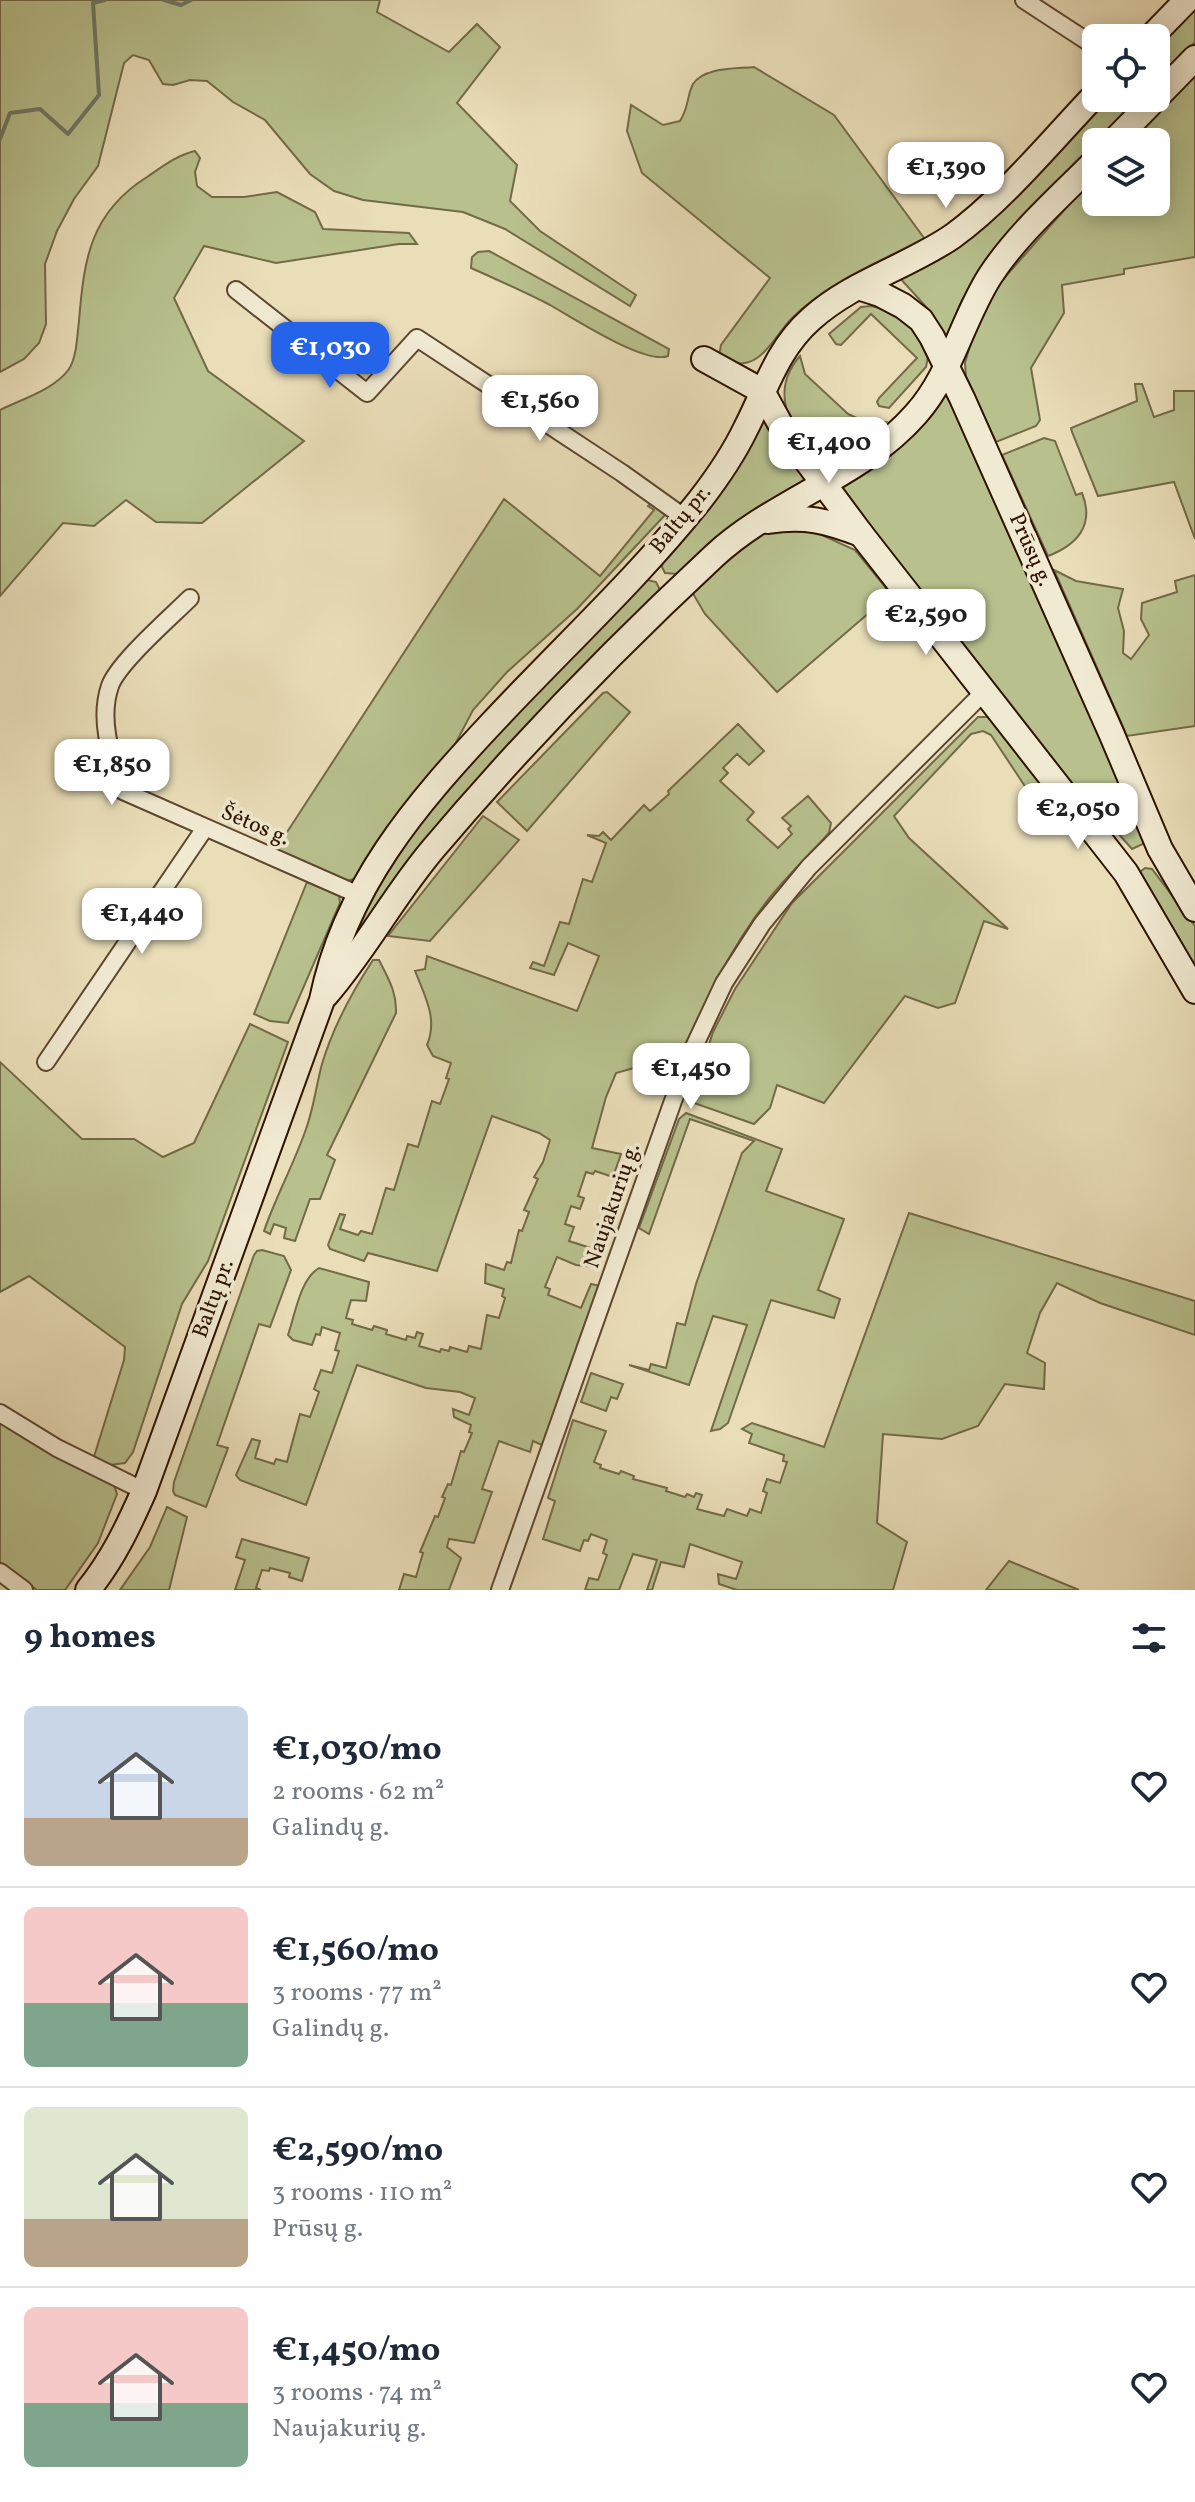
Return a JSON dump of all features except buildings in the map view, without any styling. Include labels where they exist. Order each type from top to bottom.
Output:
[{"type":"main road","points":[[1164,24],[1187,0]]},
{"type":"main road","points":[[1127,128],[1195,58]]},
{"type":"main road","name":"Baltų pr.","points":[[88,1590],[120,1546],[144,1491],[322,1000],[335,948],[359,895],[388,846],[454,764],[685,518],[746,429],[775,362],[793,336],[812,318],[858,287],[951,237],[971,221],[1082,108]]},
{"type":"main road","name":"Baltų pr.","points":[[322,1000],[340,980],[396,895],[478,797],[677,592],[727,544],[757,522],[891,440],[915,415],[930,398],[973,306],[992,274],[1082,174]]},
{"type":"main road","name":"Prūsų g.","points":[[858,287],[903,306],[921,320],[946,366],[1160,849],[1195,909]]},
{"type":"main road","points":[[704,359],[762,391],[783,429],[861,534],[1126,873],[1195,991]]},
{"type":"main road","points":[[802,453],[838,462],[861,459]]},
{"type":"main road","points":[[757,522],[789,518],[818,519],[861,534]]},
{"type":"main road","points":[[645,563],[677,592]]},
{"type":"main road","points":[[1126,873],[1160,849]]},
{"type":"street","points":[[1034,3],[1082,37]]},
{"type":"street","points":[[236,290],[367,393],[417,338],[685,518]]},
{"type":"street","name":"Šėtos g.","points":[[190,598],[126,663],[110,684],[104,714],[111,755],[123,791],[359,895]]},
{"type":"street","name":"Naujakurių g.","points":[[500,1590],[673,1101],[724,983],[762,924],[809,867],[984,692]]},
{"type":"street","points":[[46,1062],[205,828]]},
{"type":"street","points":[[0,1413],[57,1448],[144,1491]]},
{"type":"street","points":[[0,1572],[24,1590]]},
{"type":"green space","points":[[0,0],[380,0],[377,12],[449,52],[477,24],[500,47],[457,103],[517,165],[510,201],[540,231],[636,295],[630,306],[505,229],[463,212],[363,200],[334,191],[310,174],[265,120],[233,102],[207,81],[163,84],[149,60],[133,55],[124,63],[98,166],[74,199],[57,231],[45,264],[46,324],[39,343],[24,359],[0,372]]},
{"type":"green space","points":[[1195,6],[1195,42],[1170,68],[1170,32]]},
{"type":"green space","points":[[754,67],[834,115],[924,238],[822,293],[792,318],[761,354],[741,363],[719,356],[721,345],[770,278],[642,173],[627,131],[631,105],[663,125],[680,121],[691,88],[698,78],[720,70]]},
{"type":"green space","points":[[1195,68],[1195,257],[1124,269],[1124,274],[1062,285],[1064,313],[1031,368],[1040,420],[1036,426],[996,442],[966,377],[965,363],[975,329],[999,284],[1082,190],[1082,216],[1170,216],[1170,128],[1138,128],[1153,112],[1170,112],[1170,94]]},
{"type":"green space","points":[[1090,112],[1127,112],[1111,128],[1082,128],[1082,157],[990,258],[962,300],[945,341],[931,312],[898,276]]},
{"type":"green space","points":[[195,151],[200,158],[195,172],[197,186],[212,197],[244,197],[277,192],[315,212],[323,229],[409,233],[417,244],[399,244],[276,263],[204,246],[174,298],[208,371],[304,441],[202,523],[156,522],[126,500],[94,526],[63,523],[0,596],[0,410],[55,383],[69,369],[74,358],[88,258],[102,222],[113,206],[164,165]]},
{"type":"green space","points":[[489,251],[669,349],[668,356],[643,354],[627,347],[541,300],[471,268],[472,257],[478,252]]},
{"type":"green space","points":[[871,306],[891,312],[906,323],[928,357],[926,367],[889,408],[879,406],[879,398],[917,358],[871,314],[841,345],[836,344],[829,334],[861,307]]},
{"type":"green space","points":[[800,356],[805,374],[848,414],[861,420],[886,422],[863,440],[840,446],[819,443],[802,433],[790,417],[785,398],[787,377]]},
{"type":"green space","points":[[1135,384],[1142,384],[1154,417],[1174,410],[1174,391],[1195,391],[1195,539],[1174,482],[1098,496],[1072,432],[1071,428],[1137,401]]},
{"type":"green space","points":[[947,390],[1139,819],[1145,843],[1132,849],[1081,797],[839,488],[872,469],[900,446]]},
{"type":"green space","points":[[762,416],[809,477],[723,533],[678,574],[665,573],[663,558]]},
{"type":"green space","points":[[1044,438],[1055,441],[1076,495],[1082,493],[1086,515],[1085,524],[1075,540],[1048,556],[1002,455]]},
{"type":"green space","points":[[504,499],[600,576],[654,510],[648,506],[651,503],[665,515],[577,609],[507,672],[473,710],[451,752],[378,841],[355,879],[345,881],[276,849]]},
{"type":"green space","points":[[802,526],[855,550],[891,594],[777,692],[705,614],[692,592],[718,565],[760,535],[771,530]]},
{"type":"green space","points":[[1054,570],[1076,581],[1123,589],[1118,608],[1124,631],[1123,653],[1131,659],[1149,635],[1141,619],[1142,603],[1177,592],[1175,581],[1195,575],[1195,726],[1127,736]]},
{"type":"green space","points":[[643,579],[656,582],[659,594],[342,958],[387,863],[469,761]]},
{"type":"green space","points":[[607,692],[630,712],[527,831],[497,802]]},
{"type":"green space","points":[[978,717],[992,717],[1063,810],[1053,818],[1044,815],[991,735],[983,731],[971,734],[894,816],[909,838],[1008,929],[984,921],[955,1003],[938,1008],[905,996],[824,1103],[777,1085],[770,1108],[754,1124],[691,1102],[713,1032],[735,989],[792,903]]},
{"type":"green space","points":[[738,724],[764,751],[749,765],[737,754],[723,768],[728,773],[720,781],[754,812],[747,820],[778,848],[792,834],[788,829],[791,826],[782,818],[808,796],[831,823],[829,833],[778,888],[744,934],[710,994],[682,1057],[616,1073],[592,1148],[621,1154],[613,1177],[595,1171],[593,1174],[586,1172],[578,1196],[584,1198],[580,1209],[571,1206],[565,1224],[574,1227],[569,1241],[600,1251],[595,1267],[576,1265],[557,1257],[545,1287],[550,1289],[548,1295],[581,1308],[591,1284],[600,1286],[544,1446],[533,1441],[530,1452],[499,1441],[482,1489],[492,1492],[474,1543],[449,1539],[447,1547],[461,1558],[449,1590],[399,1590],[404,1574],[416,1577],[423,1553],[420,1552],[435,1516],[438,1517],[448,1484],[451,1485],[461,1451],[464,1452],[472,1433],[469,1432],[471,1425],[454,1417],[453,1409],[469,1415],[475,1398],[460,1392],[426,1388],[357,1365],[306,1505],[240,1480],[236,1475],[252,1439],[260,1441],[255,1458],[274,1464],[276,1459],[287,1462],[300,1414],[310,1417],[319,1392],[314,1389],[321,1370],[332,1373],[339,1351],[335,1350],[340,1333],[322,1327],[312,1345],[293,1340],[288,1335],[307,1280],[319,1268],[369,1282],[366,1301],[351,1300],[346,1318],[353,1320],[352,1324],[372,1330],[374,1326],[387,1330],[386,1334],[406,1340],[407,1336],[415,1338],[417,1332],[423,1334],[419,1346],[440,1352],[441,1349],[449,1351],[450,1347],[467,1352],[469,1346],[481,1349],[487,1315],[499,1318],[505,1298],[502,1296],[504,1289],[485,1283],[486,1264],[504,1270],[507,1262],[511,1263],[519,1230],[522,1231],[529,1212],[524,1210],[538,1179],[534,1177],[550,1140],[539,1133],[492,1116],[437,1271],[368,1253],[364,1261],[330,1249],[328,1245],[340,1214],[345,1215],[340,1229],[358,1235],[361,1231],[372,1234],[386,1188],[394,1190],[408,1144],[418,1147],[432,1101],[440,1104],[449,1079],[446,1078],[451,1063],[433,1056],[427,1045],[431,1017],[415,971],[425,969],[427,956],[577,1011],[599,956],[568,943],[554,975],[530,968],[533,962],[544,966],[560,922],[569,924],[583,879],[592,882],[606,843],[587,835],[599,836],[603,832],[611,840],[644,805],[650,811],[669,794],[668,791]]},
{"type":"green space","points":[[483,816],[519,840],[430,941],[388,936]]},
{"type":"green space","points":[[1145,868],[1152,869],[1195,926],[1195,970],[1140,879],[1140,872]]},
{"type":"green space","points":[[307,882],[339,895],[340,903],[288,1023],[270,1021],[254,1014]]},
{"type":"green space","points":[[373,960],[379,960],[389,979],[396,1013],[327,1155],[335,1160],[320,1199],[310,1199],[295,1241],[284,1238],[286,1228],[274,1224],[270,1234],[264,1231],[306,1129],[326,1050],[344,1010]]},
{"type":"green space","points":[[250,1024],[288,1042],[208,1261],[182,1304],[133,1452],[125,1463],[110,1465],[93,1460],[124,1360],[125,1347],[29,1276],[0,1292],[0,1062],[82,1139],[134,1139],[163,1157],[194,1143]]},
{"type":"green space","points":[[686,1113],[782,1149],[766,1191],[844,1219],[818,1290],[840,1299],[834,1318],[771,1300],[728,1423],[711,1431],[747,1325],[713,1316],[689,1385],[629,1365],[649,1370],[651,1364],[666,1368],[677,1323],[685,1325],[696,1284],[742,1153],[754,1141],[690,1119],[649,1234],[639,1228],[679,1119]]},
{"type":"green space","points":[[909,1213],[1195,1301],[1195,1335],[1100,1303],[1057,1283],[1040,1313],[1027,1353],[1045,1363],[1044,1389],[1005,1384],[978,1426],[942,1439],[883,1434],[877,1523],[907,1542],[893,1590],[737,1590],[719,1584],[718,1574],[736,1579],[742,1562],[690,1544],[684,1567],[661,1562],[652,1590],[647,1590],[657,1560],[633,1554],[619,1590],[585,1590],[589,1578],[598,1580],[607,1555],[603,1553],[607,1540],[591,1534],[588,1541],[584,1540],[580,1551],[543,1539],[555,1501],[548,1498],[573,1420],[606,1431],[594,1462],[601,1465],[600,1468],[619,1474],[621,1471],[634,1476],[633,1479],[667,1488],[666,1491],[685,1497],[687,1494],[694,1497],[696,1493],[702,1495],[697,1509],[724,1516],[727,1509],[747,1516],[750,1509],[761,1513],[767,1493],[763,1491],[767,1479],[780,1483],[787,1462],[783,1461],[784,1455],[749,1443],[752,1434],[742,1429],[752,1423],[824,1447]]},
{"type":"green space","points":[[262,1250],[284,1256],[291,1270],[270,1327],[259,1324],[217,1445],[228,1448],[206,1507],[175,1495],[174,1482],[254,1255]]},
{"type":"green space","points":[[591,1373],[623,1384],[617,1399],[611,1397],[606,1411],[581,1402]]},
{"type":"green space","points":[[0,1422],[114,1485],[117,1494],[98,1543],[65,1590],[37,1590],[0,1564]]},
{"type":"green space","points":[[167,1507],[187,1517],[169,1590],[120,1590],[150,1547]]},
{"type":"green space","points":[[242,1539],[309,1558],[302,1581],[289,1577],[290,1573],[270,1568],[269,1571],[262,1570],[256,1588],[261,1590],[235,1590],[245,1560],[236,1557]]},
{"type":"green space","points":[[1009,1561],[1079,1590],[986,1590]]},
{"type":"waterway","points":[[0,139],[10,113],[40,109],[68,134],[99,95],[93,3],[105,0]]},
{"type":"waterway","points":[[164,0],[181,5],[191,0]]}]
